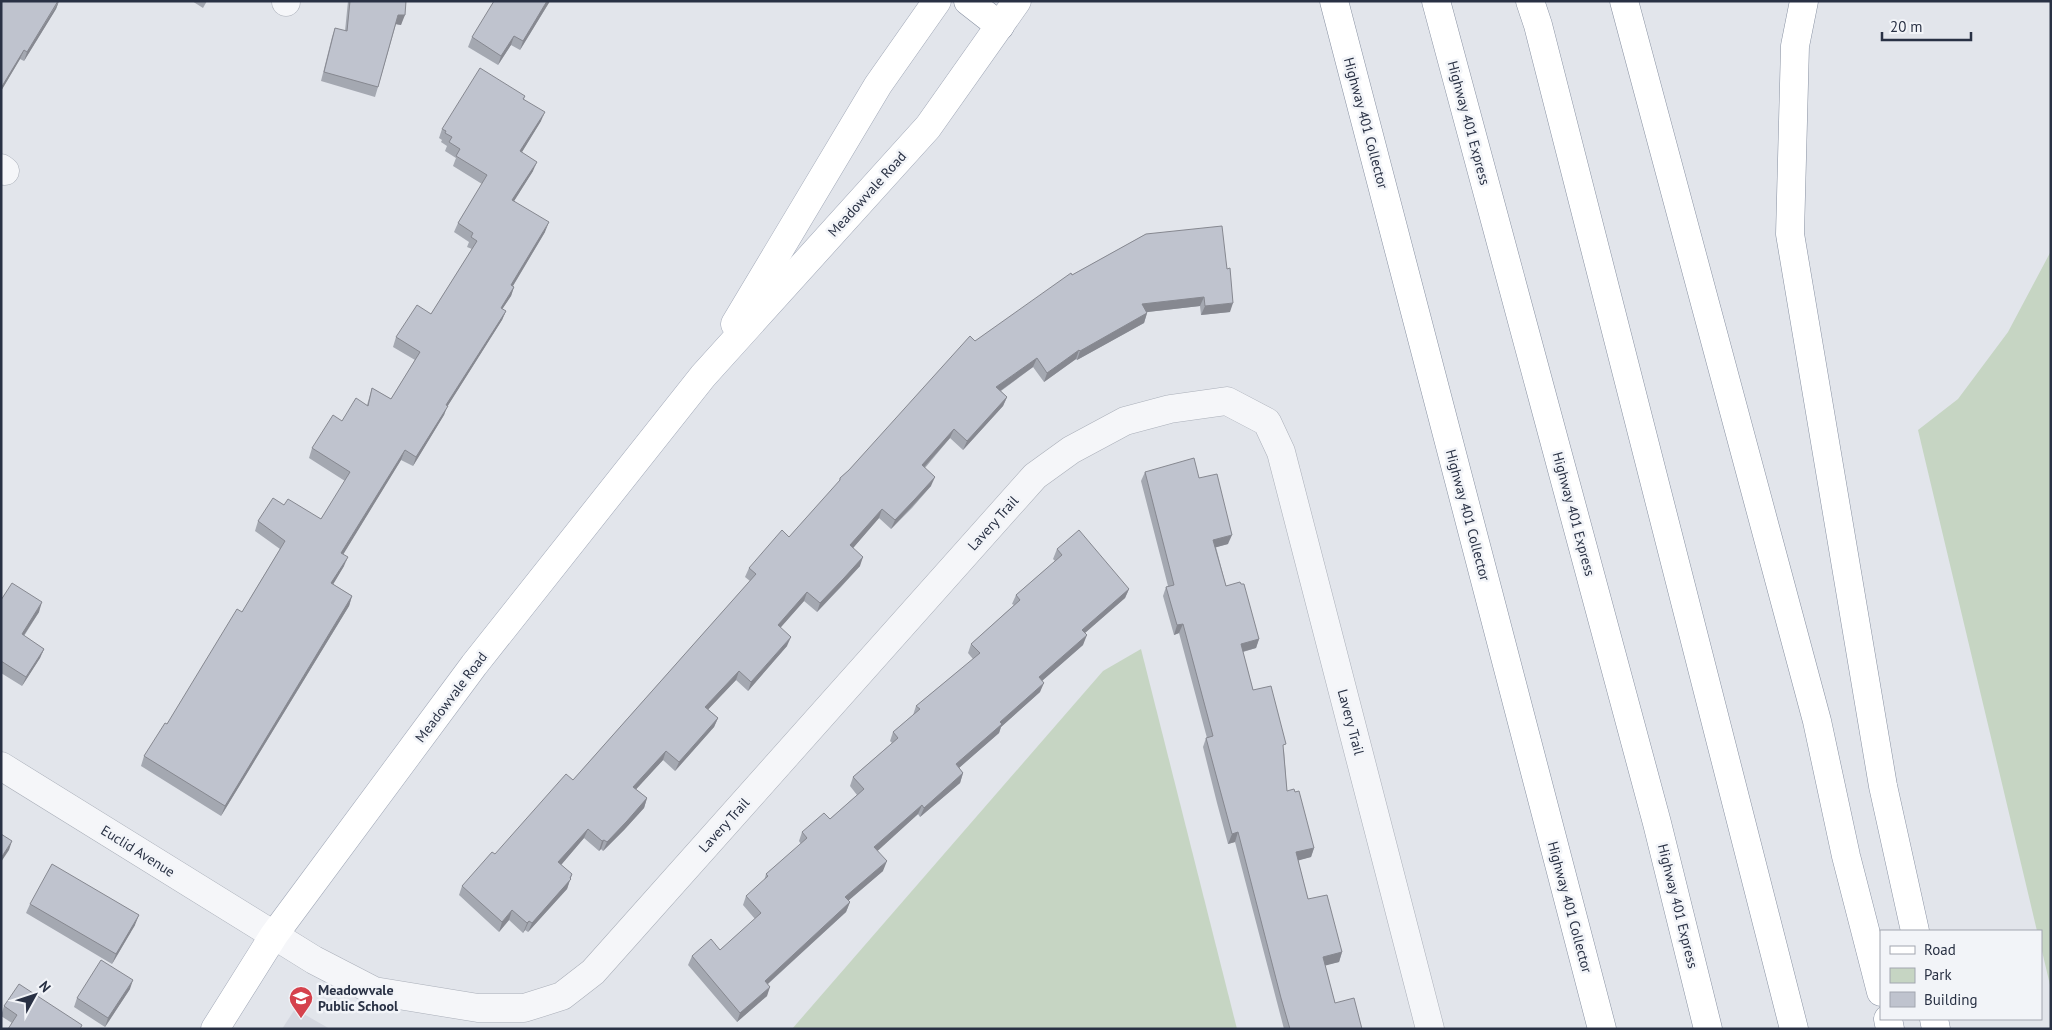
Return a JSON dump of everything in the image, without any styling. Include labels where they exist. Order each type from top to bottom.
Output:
[{"type":"main road","name":"Meadowvale Road","points":[[703,376],[878,85],[937,1]]},
{"type":"main road","points":[[968,1],[1000,26]]},
{"type":"main road","name":"Meadowvale Road","points":[[215,1029],[274,935],[474,665],[703,376],[928,127],[1017,1]]},
{"type":"main road","name":"Highway 401 Collector","points":[[1334,1],[1602,1029]]},
{"type":"main road","name":"Highway 401 Express","points":[[1436,1],[1654,814],[1708,1029]]},
{"type":"main road","points":[[1530,1],[1538,25],[1794,1029]]},
{"type":"main road","points":[[1624,1],[1817,721],[1846,856],[1880,988]]},
{"type":"main road","points":[[1804,1],[1795,46],[1790,234],[1882,776],[1915,930]]},
{"type":"street","name":"Lavery Trail","points":[[274,935],[314,960],[374,991],[478,1008],[524,1008],[562,996],[593,972],[1035,476],[1071,450],[1125,421],[1170,409],[1227,401],[1267,422],[1281,452],[1430,1029]]},
{"type":"street","name":"Euclid Avenue","points":[[1,766],[274,935]]},
{"type":"shaded area","name":"Meadowvale Public School","points":[[295,1009],[330,1029],[282,1029]]},
{"type":"green space","points":[[2051,251],[2051,989],[2042,951],[2042,930],[2037,930],[1918,430],[1958,399],[2008,332]]},
{"type":"green space","points":[[1141,649],[1237,1029],[792,1029],[1103,671]]},
{"type":"building","points":[[1,1],[58,1],[27,52],[24,50],[1,88]]},
{"type":"building","points":[[350,1],[406,1],[405,15],[398,15],[378,87],[324,72],[335,28],[347,31]]},
{"type":"building","points":[[494,1],[547,1],[523,41],[514,36],[501,56],[472,37]]},
{"type":"building","points":[[480,68],[525,96],[523,99],[545,112],[520,151],[537,162],[512,200],[549,222],[511,285],[514,287],[501,308],[506,311],[446,405],[448,406],[416,457],[405,450],[341,553],[348,557],[331,583],[352,596],[225,806],[144,756],[165,723],[167,724],[237,609],[242,612],[285,541],[258,521],[273,498],[284,505],[288,499],[321,519],[350,472],[312,448],[333,415],[342,421],[356,398],[368,406],[372,388],[391,399],[420,352],[396,337],[417,305],[431,314],[477,241],[471,237],[473,233],[458,223],[487,175],[456,156],[460,149],[449,142],[452,137],[442,129]]},
{"type":"building","points":[[1222,226],[1227,269],[1230,268],[1233,303],[1205,306],[1204,297],[1142,304],[1147,313],[1079,350],[1047,373],[1037,358],[996,387],[1007,397],[967,441],[954,429],[922,465],[935,477],[915,499],[895,520],[882,509],[850,545],[863,557],[844,578],[820,603],[807,592],[778,625],[791,637],[751,682],[739,671],[705,707],[718,718],[679,762],[666,751],[633,787],[647,798],[627,821],[607,842],[602,841],[588,829],[558,862],[572,874],[571,879],[532,923],[529,921],[527,923],[512,910],[502,922],[462,886],[492,852],[495,854],[566,774],[573,780],[756,574],[749,568],[782,530],[789,537],[840,478],[970,336],[975,341],[1071,273],[1072,275],[1146,234]]},
{"type":"building","points":[[1194,458],[1199,478],[1217,474],[1232,535],[1213,540],[1226,586],[1240,582],[1244,584],[1259,639],[1241,644],[1253,690],[1271,686],[1286,744],[1283,745],[1287,791],[1294,789],[1295,792],[1299,791],[1314,848],[1296,852],[1308,899],[1327,895],[1342,952],[1323,957],[1335,1003],[1354,998],[1362,1029],[1290,1029],[1238,832],[1232,834],[1206,738],[1213,736],[1183,624],[1177,625],[1166,587],[1174,585],[1145,472]]},
{"type":"building","points":[[1079,530],[1129,589],[1082,630],[1087,635],[1039,677],[1044,683],[1000,722],[1002,724],[956,764],[963,773],[924,808],[922,805],[874,847],[887,861],[845,897],[850,902],[765,981],[770,987],[740,1013],[692,956],[711,939],[720,950],[761,913],[746,896],[768,876],[766,874],[807,838],[802,832],[824,813],[830,819],[864,789],[853,777],[898,738],[893,732],[920,709],[916,706],[980,653],[971,644],[1020,600],[1016,595],[1062,555],[1057,549]]},
{"type":"building","points":[[12,583],[42,602],[22,634],[44,649],[26,677],[1,661],[1,600]]},
{"type":"building","points":[[1,834],[12,841],[1,858]]},
{"type":"building","points":[[52,864],[139,915],[116,954],[30,904]]},
{"type":"building","points":[[101,960],[133,980],[108,1018],[77,998]]},
{"type":"building","points":[[19,984],[82,1025],[80,1029],[8,1029],[17,1015],[4,1006]]},
{"type":"place","name":"Meadowvale Public School","points":[[301,1019]]}]
